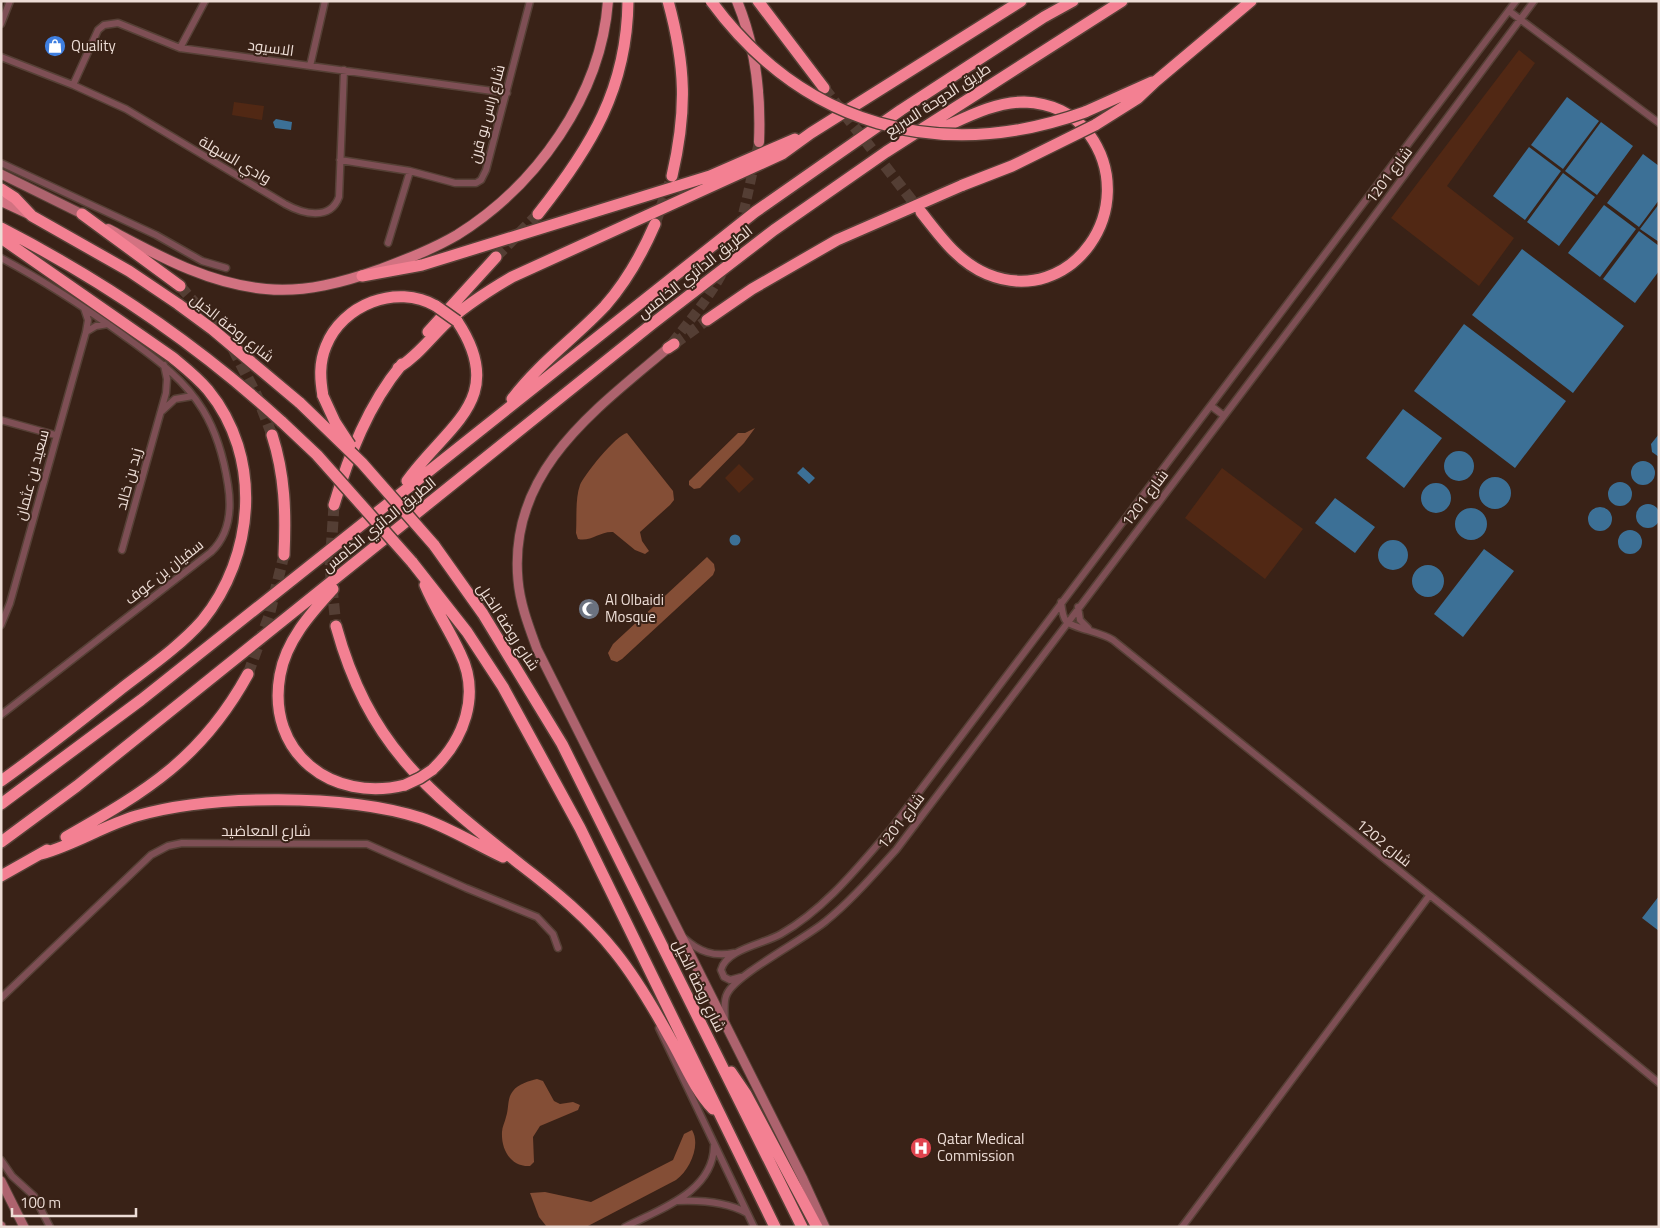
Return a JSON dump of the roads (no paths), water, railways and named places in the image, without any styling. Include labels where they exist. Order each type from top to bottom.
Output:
[{"type":"highway","points":[[538,214],[585,151],[607,108],[621,61],[628,1]]},
{"type":"highway","points":[[668,1],[679,45],[684,95],[680,139],[672,176]]},
{"type":"highway","points":[[711,1],[745,43],[777,71],[824,101],[866,119],[916,131],[962,136],[1027,130],[1085,112],[1156,81]]},
{"type":"highway","points":[[758,1],[824,88]]},
{"type":"highway","points":[[398,368],[411,359],[454,316],[482,295],[512,277],[782,154],[811,132],[1021,1]]},
{"type":"highway","name":"طريق الدوحة السريع","points":[[755,212],[901,110],[1044,17],[1073,1]]},
{"type":"highway","name":"طريق الدوحة السريع","points":[[774,230],[886,152],[1092,18],[1122,1]]},
{"type":"highway","points":[[707,320],[752,289],[837,240],[963,185],[1012,166],[1095,125],[1138,98],[1250,1]]},
{"type":"highway","points":[[886,152],[983,111],[1013,103],[1032,103],[1058,109],[1074,117],[1082,124],[1100,151],[1108,176],[1109,194],[1106,214],[1092,241],[1066,267],[1037,278],[1020,280],[999,277],[973,266],[951,249],[922,212]]},
{"type":"highway","points":[[362,276],[422,265],[710,176],[811,132]]},
{"type":"highway","points":[[1,188],[15,198],[32,216]]},
{"type":"highway","name":"الطريق الدائري الخامس","points":[[1,804],[141,700],[401,491],[755,212]]},
{"type":"highway","points":[[82,214],[180,286]]},
{"type":"highway","name":"شارع روضة الخيل","points":[[32,216],[129,272],[212,329],[300,403],[362,463],[434,545],[483,614],[562,744],[802,1227]]},
{"type":"highway","points":[[502,412],[526,380],[604,307],[626,280],[655,224]]},
{"type":"highway","points":[[1,228],[61,260],[145,314],[243,386],[317,455],[412,562],[467,632],[503,687],[580,828],[775,1227]]},
{"type":"highway","name":"الطريق الدائري الخامس","points":[[1,842],[77,786],[652,324],[774,230]]},
{"type":"highway","points":[[1,238],[172,357],[198,378],[218,406],[236,440],[244,472],[246,498],[245,520],[236,560],[216,602],[201,622],[174,648],[1,781]]},
{"type":"highway","points":[[334,505],[345,468],[361,430],[380,395],[398,368],[452,303],[496,257]]},
{"type":"highway","points":[[362,463],[335,422],[323,396],[320,379],[321,362],[325,347],[333,332],[356,309],[378,300],[402,297],[436,306],[457,322],[472,345],[477,372],[473,398],[460,422],[419,465],[401,491]]},
{"type":"highway","points":[[272,435],[280,458],[285,488],[284,555]]},
{"type":"highway","points":[[354,565],[316,607],[292,642],[280,674],[279,712],[284,730],[298,753],[318,772],[334,782],[369,790],[405,784],[420,778],[432,770],[456,742],[468,708],[469,689],[461,654],[433,605],[420,572]]},
{"type":"highway","points":[[336,626],[343,652],[360,693],[385,738],[401,758],[444,802],[523,866],[593,927],[615,952],[652,1008],[699,1092],[723,1119]]},
{"type":"highway","points":[[1,876],[144,792],[180,764],[225,713],[248,674]]},
{"type":"highway","points":[[41,854],[56,850],[118,822],[174,807],[257,801],[312,802],[374,807],[421,818],[458,832],[523,866]]},
{"type":"highway","points":[[713,1049],[746,1094],[817,1227]]},
{"type":"main road","points":[[82,214],[186,269],[236,285],[267,289],[296,289],[324,286],[362,276],[437,246],[457,235],[493,209],[525,179],[553,144],[577,106],[599,50],[608,1]]},
{"type":"main road","points":[[737,1],[753,48],[760,110],[759,142]]},
{"type":"main road","name":"شارع روضة الخيل","points":[[1,201],[32,216]]},
{"type":"street","points":[[1,24],[10,1]]},
{"type":"street","points":[[180,48],[205,1]]},
{"type":"street","points":[[310,66],[324,1]]},
{"type":"street","name":"شارع راس بو قرن","points":[[340,160],[410,171],[455,183],[476,183],[481,180],[486,170],[530,1]]},
{"type":"street","name":"شارع 1201","points":[[743,977],[727,979],[721,970],[724,962],[740,952],[770,940],[816,908],[852,874],[891,829],[1516,1]]},
{"type":"street","name":"شارع 1201","points":[[724,1024],[727,993],[743,977],[796,944],[826,921],[866,884],[896,850],[1317,293],[1534,1]]},
{"type":"street","points":[[1508,11],[1659,123]]},
{"type":"street","name":"الاسيود","points":[[73,84],[93,37],[104,25],[123,24],[180,48],[506,94]]},
{"type":"street","name":"وادي السهلة","points":[[1,57],[73,84],[158,127],[182,144],[295,210],[317,214],[326,213],[332,208],[339,197],[344,70]]},
{"type":"street","points":[[1,164],[156,235],[202,261],[226,268]]},
{"type":"street","points":[[388,243],[410,171]]},
{"type":"street","points":[[1,174],[82,214]]},
{"type":"street","name":"سفيان بن عوف","points":[[1,258],[52,286],[108,324],[164,365],[193,396],[216,437],[227,477],[230,509],[224,537],[211,552],[2,711]]},
{"type":"street","name":"سعيد بن عثمان","points":[[1,626],[10,603],[86,332],[88,320],[84,308]]},
{"type":"street","points":[[86,332],[96,326],[108,324]]},
{"type":"street","name":"شارع روضة الخيل","points":[[671,345],[585,418],[556,451],[534,485],[525,513],[518,549],[518,572],[524,612],[537,649],[677,932],[803,1179],[825,1227]]},
{"type":"street","name":"زيد بن خالد","points":[[122,550],[167,386],[164,365]]},
{"type":"street","points":[[159,414],[175,398],[193,396]]},
{"type":"street","points":[[1211,406],[1223,415]]},
{"type":"street","points":[[1,420],[56,435]]},
{"type":"street","points":[[1061,602],[1067,622]]},
{"type":"street","points":[[1078,607],[1080,620],[1089,629]]},
{"type":"street","name":"شارع 1202","points":[[1067,622],[1113,640],[1659,1083]]},
{"type":"street","name":"شارع المعاضيد","points":[[1,998],[151,855],[168,846],[182,843],[367,844],[537,917],[553,934],[558,948]]},
{"type":"street","points":[[1182,1227],[1429,896]]},
{"type":"street","name":"شارع 1201","points":[[677,932],[690,944],[705,952],[725,955],[740,952]]},
{"type":"street","points":[[652,1008],[670,1053],[754,1227]]},
{"type":"street","points":[[625,1227],[677,1201],[706,1175],[714,1156],[714,1144]]},
{"type":"street","points":[[1,1160],[12,1176],[34,1196],[50,1227]]},
{"type":"street","points":[[1,1181],[24,1227]]},
{"type":"street","points":[[677,1201],[696,1200],[728,1206],[747,1213]]},
{"type":"water","points":[[1567,97],[1599,121],[1563,169],[1531,145]]},
{"type":"water","points":[[276,119],[292,122],[291,130],[275,128],[273,122]]},
{"type":"water","points":[[1601,122],[1633,146],[1597,195],[1565,171]]},
{"type":"water","points":[[1529,147],[1561,171],[1525,220],[1493,196]]},
{"type":"water","points":[[1643,154],[1659,166],[1659,200],[1639,227],[1607,203]]},
{"type":"water","points":[[1563,173],[1595,197],[1559,246],[1527,222]]},
{"type":"water","points":[[1659,204],[1659,242],[1640,229]]},
{"type":"water","points":[[1604,205],[1636,229],[1600,277],[1568,253]]},
{"type":"water","points":[[1639,231],[1659,246],[1659,271],[1635,303],[1603,279]]},
{"type":"water","points":[[1522,249],[1624,326],[1573,393],[1472,315]]},
{"type":"water","points":[[1464,324],[1566,401],[1515,468],[1414,391]]},
{"type":"water","points":[[1403,409],[1442,438],[1404,488],[1366,458]]},
{"type":"water","points":[[1659,434],[1659,457],[1652,452],[1651,444]]},
{"type":"water","points":[[1459,451],[1470,455],[1474,466],[1470,477],[1459,481],[1448,477],[1444,466],[1448,455]]},
{"type":"water","points":[[1643,461],[1652,464],[1655,473],[1652,482],[1643,485],[1634,482],[1631,473],[1634,464]]},
{"type":"water","points":[[803,467],[815,478],[809,484],[797,473]]},
{"type":"water","points":[[1495,477],[1506,482],[1511,493],[1506,504],[1495,509],[1484,504],[1479,493],[1484,482]]},
{"type":"water","points":[[1620,482],[1629,485],[1632,494],[1629,503],[1620,506],[1611,503],[1608,494],[1611,485]]},
{"type":"water","points":[[1436,483],[1447,487],[1451,498],[1447,509],[1436,513],[1425,509],[1421,498],[1425,487]]},
{"type":"water","points":[[1335,498],[1375,527],[1355,553],[1315,523]]},
{"type":"water","points":[[1648,504],[1653,505],[1659,511],[1659,521],[1653,527],[1648,528],[1643,527],[1637,521],[1636,516],[1637,511],[1643,505]]},
{"type":"water","points":[[1600,507],[1609,510],[1612,519],[1609,528],[1600,531],[1591,528],[1588,519],[1591,510]]},
{"type":"water","points":[[1471,508],[1482,513],[1487,524],[1482,535],[1471,540],[1460,535],[1455,524],[1460,513]]},
{"type":"water","points":[[1630,530],[1639,533],[1642,542],[1639,551],[1630,554],[1621,551],[1618,542],[1621,533]]},
{"type":"water","points":[[735,534],[741,540],[735,546],[729,540]]},
{"type":"water","points":[[1393,540],[1404,544],[1408,555],[1404,566],[1393,570],[1382,566],[1378,555],[1382,544]]},
{"type":"water","points":[[1484,549],[1514,571],[1463,637],[1434,614]]},
{"type":"water","points":[[1428,565],[1439,570],[1444,581],[1439,592],[1428,597],[1417,592],[1412,581],[1417,570]]},
{"type":"water","points":[[1659,896],[1659,931],[1642,918]]},
{"type":"tunnel","points":[[824,88],[921,212]]},
{"type":"tunnel","points":[[672,343],[706,299],[725,268],[743,215],[759,142]]},
{"type":"tunnel","points":[[655,224],[670,182]]},
{"type":"tunnel","points":[[496,257],[538,214]]},
{"type":"tunnel","points":[[180,286],[230,343],[257,396],[272,435]]},
{"type":"tunnel","points":[[674,344],[707,320]]},
{"type":"tunnel","points":[[334,505],[330,568],[336,626]]},
{"type":"tunnel","points":[[248,674],[269,616],[284,555]]},
{"type":"place","name":"Quality","points":[[55,46]]},
{"type":"place","name":"Al Olbaidi Mosque","points":[[589,609]]},
{"type":"place","name":"Qatar Medical Commission","points":[[921,1148]]}]
